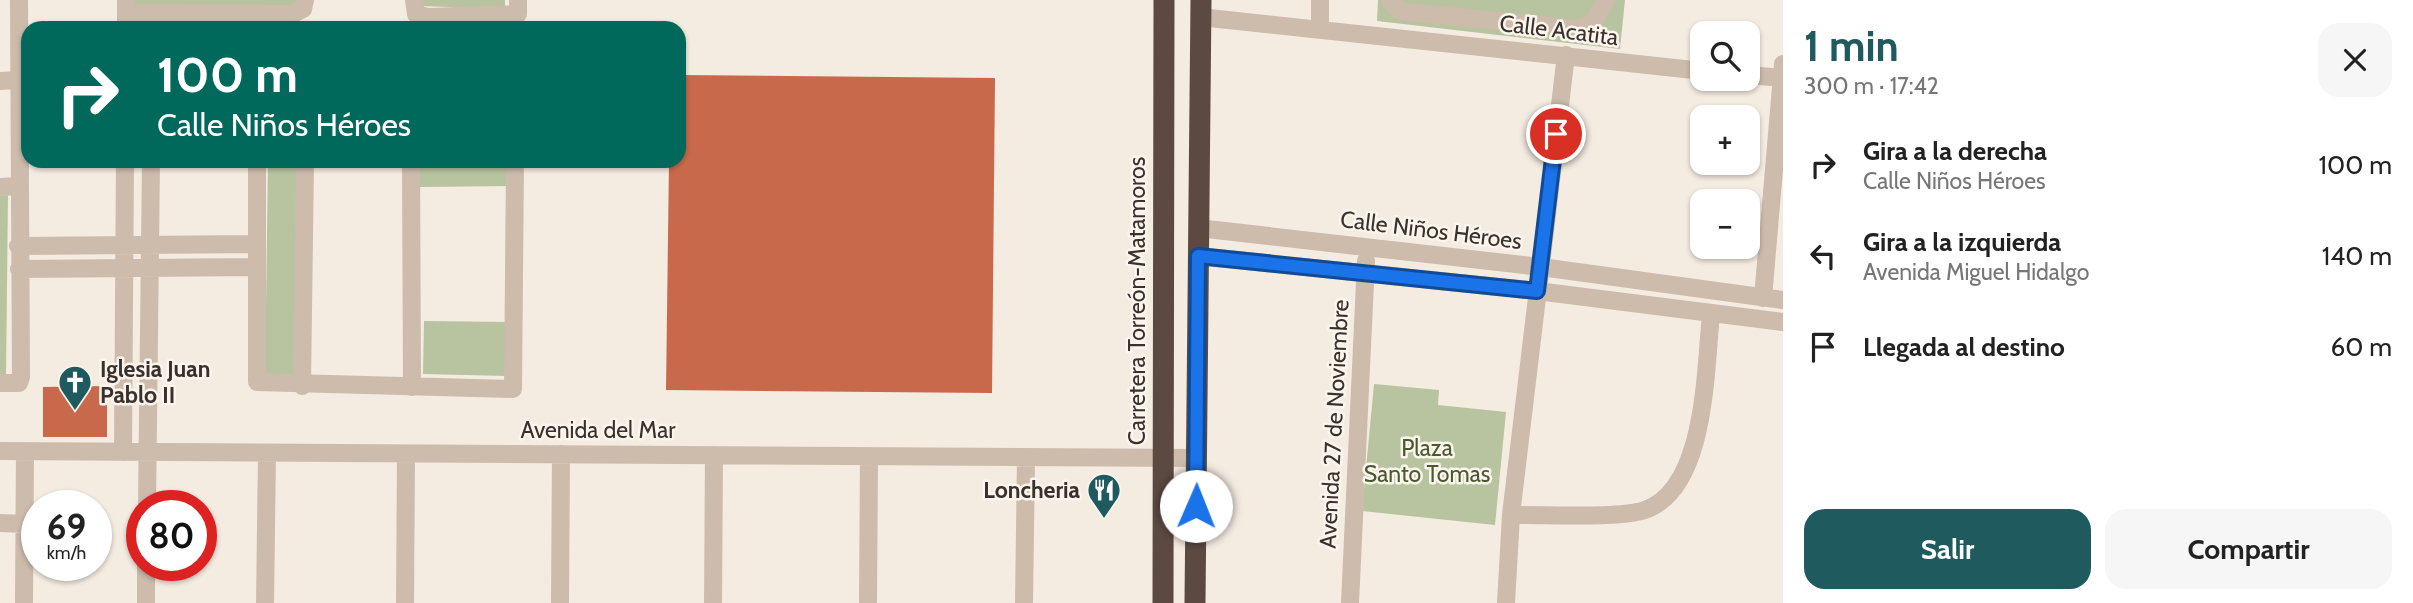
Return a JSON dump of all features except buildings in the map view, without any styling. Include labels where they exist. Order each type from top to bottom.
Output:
[{"type":"highway","name":"Carretera Torreón-Matamoros","points":[[1163,603],[1164,0]]},
{"type":"highway","points":[[1195,603],[1200,8]]},
{"type":"street","points":[[0,383],[19,383],[21,376],[18,246],[9,186],[9,80],[19,0]]},
{"type":"street","points":[[126,14],[152,21],[293,13],[303,9],[304,0]]},
{"type":"street","points":[[414,0],[416,14],[427,17],[518,15],[518,0]]},
{"type":"street","points":[[1320,0],[1320,27]]},
{"type":"street","points":[[1390,0],[1399,10],[1407,12],[1580,29],[1593,23],[1606,0]]},
{"type":"street","name":"Calle Acatita","points":[[1200,8],[1320,27],[1690,69]]},
{"type":"street","points":[[1506,603],[1511,514],[1566,54]]},
{"type":"street","points":[[1760,75],[1783,74],[1763,298]]},
{"type":"street","points":[[123,452],[125,168]]},
{"type":"street","points":[[147,490],[151,168]]},
{"type":"street","points":[[257,168],[255,377],[261,385],[513,389],[515,168]]},
{"type":"street","points":[[302,386],[305,168]]},
{"type":"street","points":[[411,168],[412,387]]},
{"type":"street","name":"Calle Niños Héroes","points":[[1198,228],[1541,267],[1783,300]]},
{"type":"street","points":[[18,246],[256,244]]},
{"type":"street","name":"Avenida 27 de Noviembre","points":[[1350,603],[1367,247]]},
{"type":"street","points":[[1198,256],[1537,291],[1783,323]]},
{"type":"street","points":[[19,269],[256,267]]},
{"type":"street","points":[[1511,514],[1623,513],[1644,510],[1660,502],[1688,467],[1696,442],[1711,315]]},
{"type":"street","name":"Avenida del Mar","points":[[0,451],[1196,458]]},
{"type":"street","points":[[25,452],[25,490]]},
{"type":"street","points":[[265,603],[267,453]]},
{"type":"street","points":[[405,603],[406,454]]},
{"type":"street","points":[[560,603],[561,454]]},
{"type":"street","points":[[713,603],[714,456]]},
{"type":"street","points":[[868,603],[869,457]]},
{"type":"street","points":[[1024,603],[1026,457]]},
{"type":"street","points":[[0,523],[21,524]]},
{"type":"street","points":[[24,581],[24,603]]},
{"type":"street","points":[[146,581],[146,603]]},
{"type":"green space","points":[[135,0],[300,0],[300,8],[135,7]]},
{"type":"green space","points":[[419,0],[505,0],[505,9],[419,6]]},
{"type":"green space","points":[[1378,0],[1625,0],[1620,49],[1377,21]]},
{"type":"green space","points":[[268,168],[297,168],[297,377],[265,376]]},
{"type":"green space","points":[[420,168],[510,168],[510,186],[420,187]]},
{"type":"green space","points":[[8,195],[6,374],[0,375],[0,196]]},
{"type":"green space","points":[[424,321],[509,322],[507,376],[423,374]]},
{"type":"green space","name":"Plaza Santo Tomas","points":[[1374,384],[1439,390],[1438,405],[1506,412],[1495,525],[1362,511]]},
{"type":"place","name":"Iglesia Juan Pablo II","points":[[75,412]]},
{"type":"place","name":"Loncheria","points":[[1104,520]]},
{"type":"route","points":[[1196,506],[1198,256],[1537,291],[1556,134]]}]
